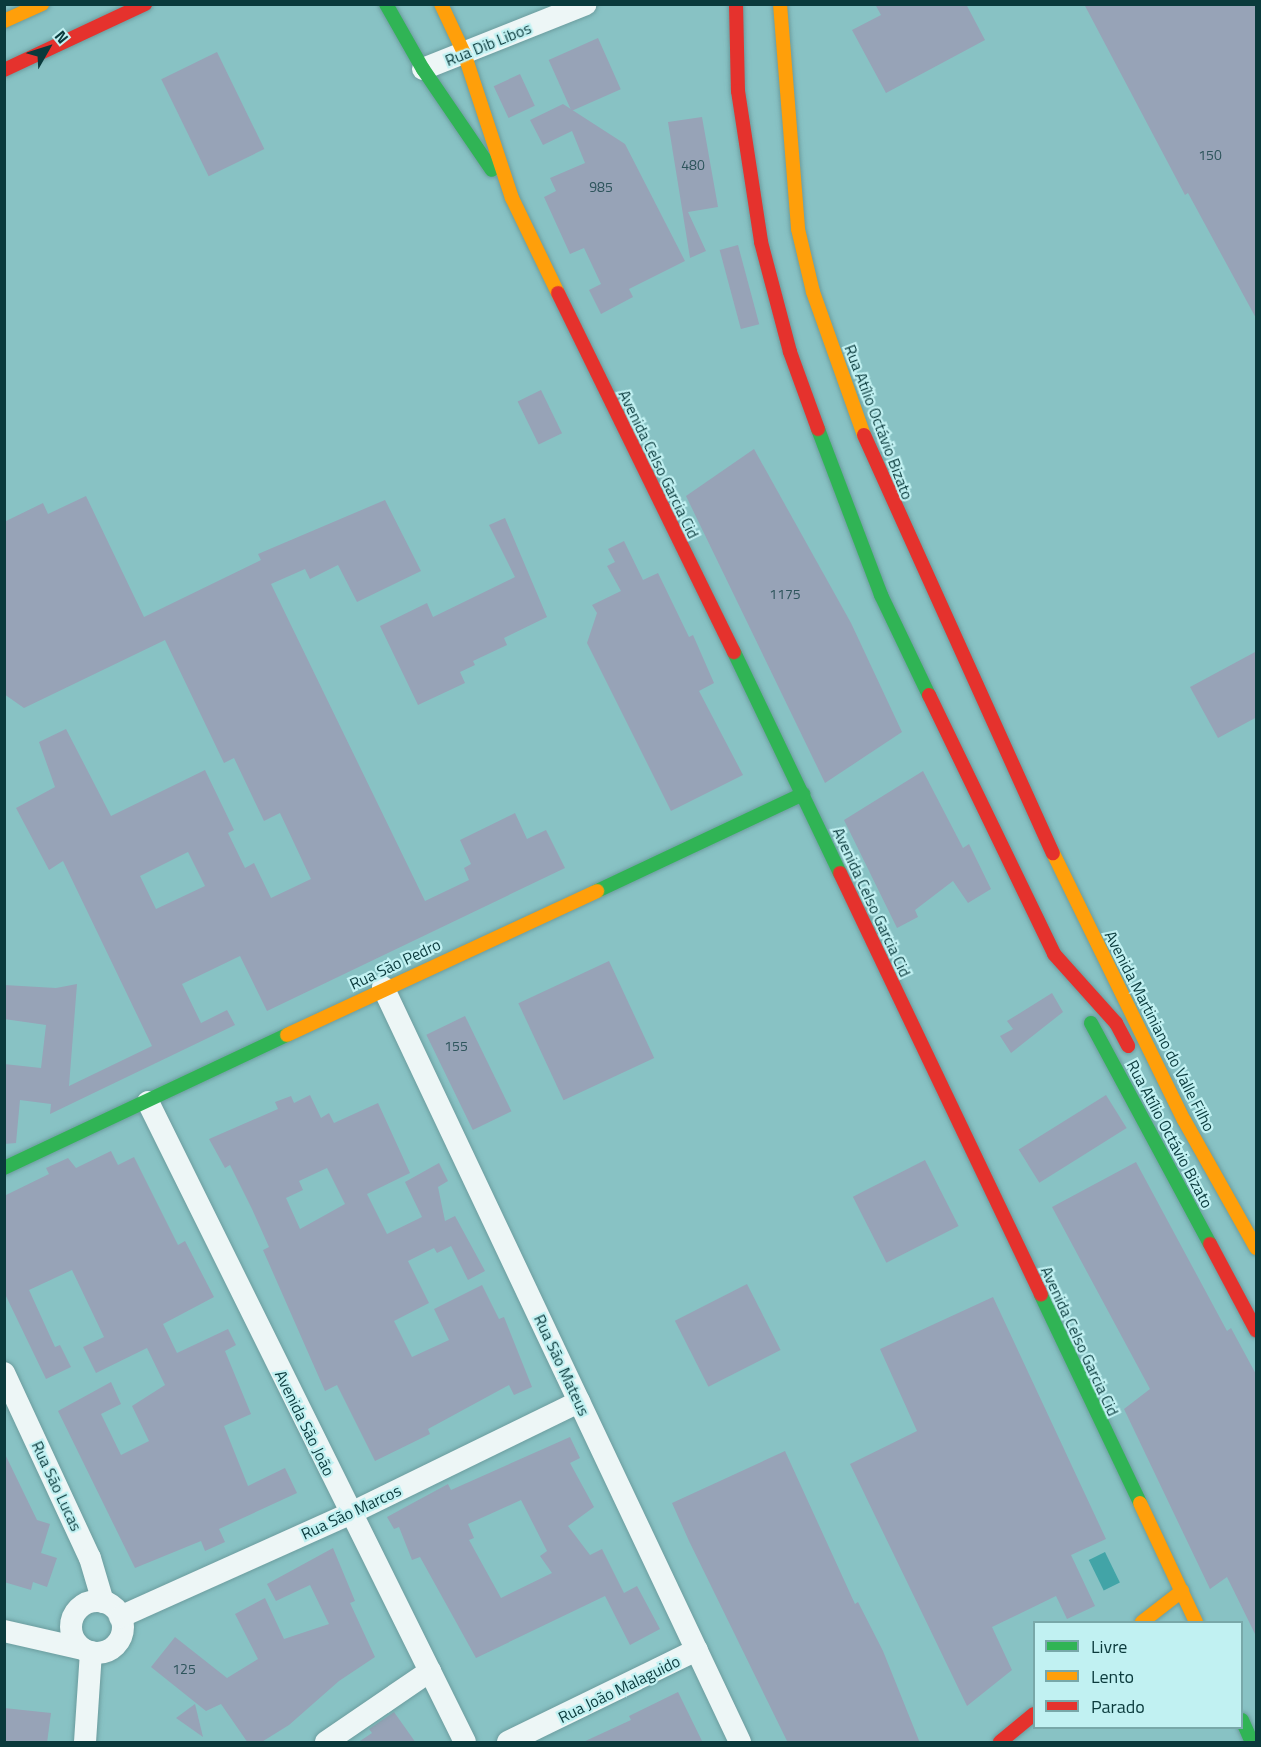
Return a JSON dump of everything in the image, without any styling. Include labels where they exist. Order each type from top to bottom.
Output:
[{"type":"main road","points":[[4,21],[42,4]]},
{"type":"main road","points":[[4,70],[145,4]]},
{"type":"main road","name":"Avenida Celso Garcia Cid","points":[[386,4],[423,69],[512,198]]},
{"type":"main road","name":"Avenida Celso Garcia Cid","points":[[441,4],[464,53],[512,198],[802,794],[1195,1621]]},
{"type":"main road","points":[[735,4],[738,91],[761,242],[790,352],[881,595],[1054,954],[1116,1023],[1137,1064]]},
{"type":"main road","name":"Rua Atílio Octávio Bizato","points":[[780,4],[798,229],[813,292],[869,450],[991,723],[1042,825]]},
{"type":"main road","name":"Rua São Pedro","points":[[4,1168],[148,1102],[383,987],[802,794]]},
{"type":"main road","name":"Avenida Martiniano do Valle Filho","points":[[1042,825],[1184,1120],[1257,1248]]},
{"type":"main road","name":"Rua Atílio Octávio Bizato","points":[[1054,954],[1257,1330]]},
{"type":"main road","points":[[1156,1099],[1169,1119],[1184,1120]]},
{"type":"main road","points":[[1144,1621],[1182,1591]]},
{"type":"main road","points":[[1000,1743],[1033,1716]]},
{"type":"main road","points":[[1243,1722],[1252,1743]]},
{"type":"street","name":"Rua Dib Libos","points":[[423,69],[586,4]]},
{"type":"street","name":"Rua São Mateus","points":[[383,987],[740,1743]]},
{"type":"street","name":"Avenida São João","points":[[148,1102],[349,1514],[465,1743]]},
{"type":"street","name":"Rua São Lucas","points":[[4,1373],[90,1558],[103,1602]]},
{"type":"street","name":"Rua São Marcos","points":[[120,1617],[349,1514],[579,1402]]},
{"type":"street","points":[[11,1633],[87,1650],[114,1646],[122,1632],[120,1617],[103,1602],[80,1607],[72,1620],[73,1636],[87,1650],[85,1743]]},
{"type":"street","points":[[11,1633],[72,1620]]},
{"type":"street","name":"Rua João Malaguido","points":[[508,1743],[698,1650]]},
{"type":"street","points":[[326,1743],[430,1671]]},
{"type":"water","points":[[1105,1552],[1120,1583],[1104,1590],[1089,1560]]},
{"type":"building","points":[[875,4],[966,4],[985,40],[886,93],[852,30],[881,15]]},
{"type":"building","points":[[1084,4],[1257,4],[1257,320],[1188,193],[1185,195]]},
{"type":"building","points":[[598,38],[621,89],[571,111],[549,60]]},
{"type":"building","points":[[217,52],[264,149],[209,176],[161,79]]},
{"type":"building","points":[[520,74],[535,106],[509,118],[494,86]]},
{"type":"building","points":[[563,104],[625,144],[685,261],[629,289],[633,297],[601,314],[589,290],[601,284],[584,248],[570,254],[544,197],[556,191],[550,178],[585,163],[572,131],[543,145],[530,120]]},
{"type":"building","points":[[702,117],[718,207],[688,212],[706,251],[690,258],[668,122]]},
{"type":"building","points":[[738,245],[759,324],[741,329],[720,250]]},
{"type":"building","points":[[541,390],[562,433],[539,445],[518,401]]},
{"type":"building","points":[[754,449],[851,623],[902,732],[825,783],[686,496]]},
{"type":"building","points":[[86,496],[144,617],[261,560],[258,554],[385,500],[421,571],[357,602],[338,565],[310,579],[305,569],[271,584],[425,901],[469,880],[464,868],[471,864],[460,840],[515,813],[527,839],[546,830],[565,868],[267,1011],[240,956],[182,984],[201,1023],[227,1010],[235,1025],[50,1114],[51,1104],[20,1100],[16,1143],[4,1144],[4,1064],[41,1068],[46,1025],[4,1019],[4,985],[56,988],[77,984],[69,1086],[152,1046],[63,861],[49,870],[16,808],[55,787],[39,742],[66,729],[111,816],[205,770],[234,830],[228,833],[245,868],[254,863],[271,898],[311,879],[280,813],[264,821],[234,758],[224,763],[165,640],[24,708],[4,694],[4,522],[43,503],[48,514]],"holes":[[[188,852],[205,886],[156,909],[140,876]]]},
{"type":"building","points":[[505,518],[547,617],[504,638],[507,645],[473,661],[475,665],[460,672],[465,683],[418,705],[380,626],[427,603],[433,617],[515,577],[489,525]]},
{"type":"building","points":[[624,541],[643,580],[658,573],[689,637],[693,635],[714,683],[699,691],[743,775],[671,811],[587,643],[597,613],[592,605],[621,591],[607,566],[615,562],[608,549]]},
{"type":"building","points":[[1257,651],[1257,717],[1218,738],[1190,687]]},
{"type":"building","points":[[923,771],[963,848],[969,844],[991,889],[968,903],[953,881],[915,910],[918,917],[897,928],[844,820]]},
{"type":"building","points":[[609,961],[654,1058],[564,1100],[518,1003]]},
{"type":"building","points":[[1052,993],[1063,1012],[1011,1053],[1000,1036],[1013,1029],[1007,1021]]},
{"type":"building","points":[[465,1016],[511,1111],[473,1130],[426,1035]]},
{"type":"building","points":[[310,1095],[321,1118],[329,1113],[334,1123],[378,1103],[410,1173],[367,1194],[387,1234],[422,1217],[405,1182],[439,1163],[448,1181],[438,1187],[445,1221],[455,1216],[485,1271],[468,1280],[451,1246],[437,1253],[434,1248],[408,1261],[429,1303],[394,1321],[412,1357],[449,1340],[434,1309],[482,1285],[499,1319],[504,1317],[532,1387],[514,1395],[509,1385],[428,1429],[430,1434],[375,1461],[337,1385],[325,1391],[263,1250],[269,1247],[252,1209],[230,1165],[225,1168],[209,1139],[278,1109],[275,1102],[291,1096],[294,1103]],"holes":[[[327,1168],[345,1204],[300,1229],[286,1198],[303,1190],[299,1181]]]},
{"type":"building","points":[[1106,1095],[1127,1128],[1039,1183],[1019,1150]]},
{"type":"building","points":[[111,1151],[118,1165],[134,1157],[178,1245],[185,1241],[214,1297],[163,1324],[177,1353],[228,1329],[236,1345],[225,1351],[251,1414],[224,1426],[248,1486],[285,1468],[297,1493],[219,1529],[225,1542],[205,1551],[201,1541],[135,1568],[58,1411],[111,1382],[121,1404],[101,1414],[121,1455],[149,1441],[132,1406],[165,1385],[147,1348],[96,1373],[83,1347],[104,1337],[72,1270],[29,1290],[55,1347],[60,1345],[71,1367],[46,1379],[4,1292],[4,1196],[49,1174],[46,1168],[68,1158],[76,1168]]},
{"type":"building","points":[[925,1160],[959,1226],[886,1263],[853,1197]]},
{"type":"building","points":[[1136,1162],[1227,1331],[1231,1328],[1257,1376],[1257,1638],[1227,1577],[1210,1589],[1124,1409],[1150,1389],[1052,1207]]},
{"type":"building","points":[[747,1284],[781,1350],[708,1387],[675,1321]]},
{"type":"building","points":[[993,1297],[1106,1539],[1071,1555],[1095,1606],[1067,1619],[1056,1596],[992,1627],[1012,1670],[967,1706],[850,1464],[917,1431],[880,1349]]},
{"type":"building","points":[[570,1437],[580,1458],[570,1463],[594,1507],[568,1526],[590,1555],[602,1549],[624,1593],[637,1586],[660,1629],[630,1645],[605,1596],[476,1658],[420,1557],[412,1560],[399,1527],[394,1529],[387,1517],[448,1484],[451,1490]],"holes":[[[521,1500],[547,1551],[540,1556],[552,1573],[501,1598],[469,1540],[474,1538],[468,1524]]]},
{"type":"building","points":[[785,1451],[855,1604],[858,1602],[883,1651],[920,1743],[788,1743],[689,1541],[672,1503]]},
{"type":"building","points":[[4,1452],[37,1520],[50,1524],[41,1553],[57,1558],[47,1587],[33,1582],[31,1590],[4,1582]]},
{"type":"building","points":[[333,1548],[355,1601],[350,1603],[375,1657],[339,1681],[289,1725],[260,1743],[248,1743],[221,1704],[206,1711],[151,1667],[175,1637],[227,1678],[258,1659],[235,1614],[265,1598],[284,1639],[329,1624],[310,1585],[276,1601],[267,1584]]},
{"type":"building","points":[[678,1692],[703,1743],[581,1743],[631,1720],[629,1716]]},
{"type":"building","points":[[195,1704],[203,1737],[176,1718]]},
{"type":"building","points":[[4,1708],[51,1713],[47,1743],[4,1743]]},
{"type":"building","points":[[394,1712],[416,1743],[357,1743],[372,1733],[369,1729]]},
{"type":"traffic: fast","points":[[386,4],[423,69],[492,170]]},
{"type":"traffic: fast","points":[[818,429],[881,595],[929,695]]},
{"type":"traffic: fast","points":[[734,652],[840,873]]},
{"type":"traffic: fast","points":[[597,891],[803,794]]},
{"type":"traffic: fast","points":[[1091,1023],[1210,1244]]},
{"type":"traffic: fast","points":[[4,1168],[287,1035]]},
{"type":"traffic: fast","points":[[1041,1295],[1140,1503]]},
{"type":"traffic: fast","points":[[1243,1722],[1252,1742]]},
{"type":"traffic: slow","points":[[4,21],[42,4]]},
{"type":"traffic: slow","points":[[441,4],[464,53],[512,198],[558,293]]},
{"type":"traffic: slow","points":[[780,4],[798,229],[813,292],[864,435]]},
{"type":"traffic: slow","points":[[1053,853],[1184,1120],[1256,1248]]},
{"type":"traffic: slow","points":[[287,1035],[597,891]]},
{"type":"traffic: slow","points":[[1140,1503],[1196,1621]]},
{"type":"traffic: slow","points":[[1143,1621],[1182,1591]]},
{"type":"traffic: jam","points":[[4,70],[145,4]]},
{"type":"traffic: jam","points":[[736,4],[738,91],[761,242],[790,352],[818,429]]},
{"type":"traffic: jam","points":[[558,293],[734,652]]},
{"type":"traffic: jam","points":[[864,435],[1053,853]]},
{"type":"traffic: jam","points":[[929,695],[1054,954],[1116,1023],[1128,1046]]},
{"type":"traffic: jam","points":[[840,873],[1041,1295]]},
{"type":"traffic: jam","points":[[1210,1244],[1256,1330]]},
{"type":"traffic: jam","points":[[1000,1742],[1033,1715]]}]
